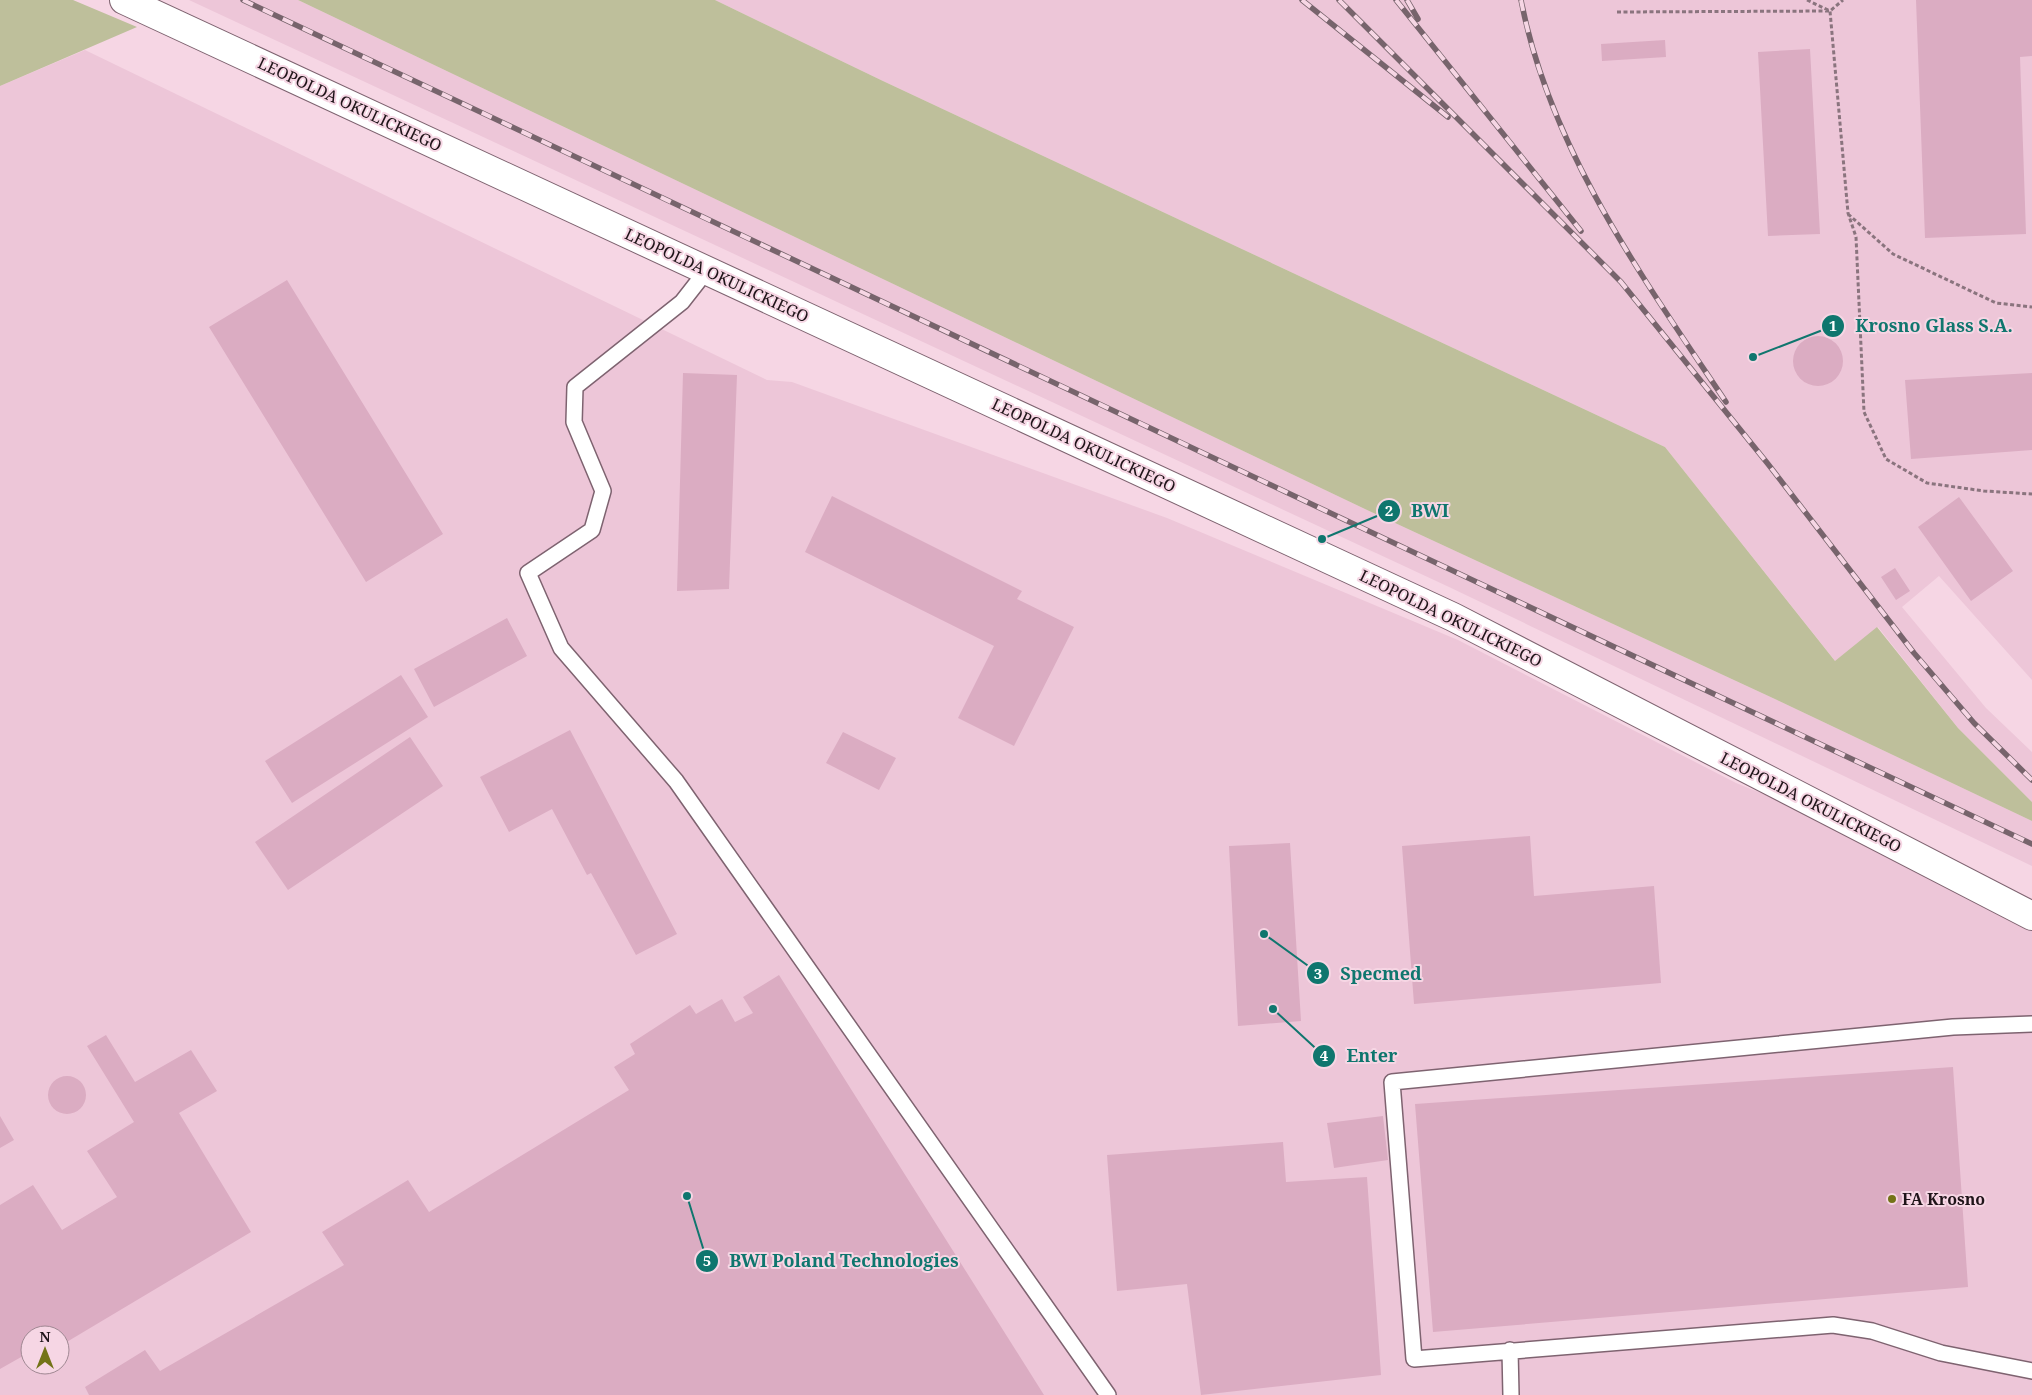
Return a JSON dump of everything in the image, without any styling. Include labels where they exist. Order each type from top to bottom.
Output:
[{"type":"street","name":"LEOPOLDA OKULICKIEGO","points":[[124,0],[1453,617],[2032,916]]},
{"type":"lane","points":[[707,270],[682,302],[575,388],[574,422],[604,491],[592,530],[528,573],[561,648],[676,781],[1108,1395]]},
{"type":"lane","points":[[2032,1024],[1953,1027],[1392,1082],[1414,1359],[1833,1325],[1872,1331],[1941,1353],[2032,1371]]},
{"type":"lane","points":[[1510,1350],[1511,1395]]},
{"type":"path","points":[[1807,0],[1830,11]]},
{"type":"path","points":[[1617,12],[1830,11],[1844,0]]},
{"type":"path","points":[[1830,11],[1848,213],[1856,238],[1864,412],[1886,459],[1927,483],[1984,491],[2032,494]]},
{"type":"path","points":[[1848,213],[1893,254],[1996,303],[2032,307]]},
{"type":"shaded area","points":[[189,0],[298,0],[1367,510],[1777,700],[2032,821],[2032,866],[1449,587]]},
{"type":"shaded area","points":[[715,0],[2032,0],[2032,680],[1939,576],[1902,607],[1986,708],[2032,752],[2032,802],[1958,728],[1878,627],[1836,662],[1665,447],[883,81]]},
{"type":"shaded area","points":[[85,50],[767,380],[792,382],[1167,518],[1458,640],[1736,783],[1805,811],[2032,930],[2032,1395],[0,1395],[0,86]]},
{"type":"green space","points":[[0,0],[73,0],[137,27],[0,86]]},
{"type":"green space","points":[[298,0],[715,0],[883,81],[1665,447],[1835,661],[1877,627],[1958,728],[2032,802],[2032,821],[1777,700],[1367,510]]},
{"type":"building","points":[[1916,0],[2032,0],[2032,56],[2020,57],[2026,234],[1925,238]]},
{"type":"building","points":[[1665,40],[1666,57],[1602,61],[1601,44]]},
{"type":"building","points":[[1810,49],[1820,234],[1768,236],[1758,52]]},
{"type":"building","points":[[287,280],[443,534],[366,582],[209,327]]},
{"type":"building","points":[[1813,336],[1823,336],[1836,343],[1843,356],[1843,366],[1836,379],[1823,386],[1813,386],[1804,382],[1797,375],[1793,366],[1793,356],[1797,347],[1804,340]]},
{"type":"building","points":[[683,373],[737,375],[729,589],[677,591]]},
{"type":"building","points":[[2032,373],[2032,450],[1911,459],[1905,380]]},
{"type":"building","points":[[832,496],[1022,591],[1017,599],[1074,627],[1014,746],[958,718],[994,646],[805,552]]},
{"type":"building","points":[[1959,497],[2013,571],[1971,601],[1918,527]]},
{"type":"building","points":[[1895,568],[1910,591],[1896,600],[1881,577]]},
{"type":"building","points":[[507,618],[527,656],[434,707],[414,669]]},
{"type":"building","points":[[401,675],[428,717],[292,803],[265,761]]},
{"type":"building","points":[[570,730],[677,934],[636,955],[591,873],[587,875],[552,809],[509,832],[480,777]]},
{"type":"building","points":[[843,732],[896,758],[879,790],[826,763]]},
{"type":"building","points":[[410,737],[443,786],[288,890],[255,842]]},
{"type":"building","points":[[1530,836],[1534,896],[1654,886],[1661,983],[1414,1004],[1402,846]]},
{"type":"building","points":[[1290,843],[1301,1021],[1238,1026],[1229,846]]},
{"type":"building","points":[[779,975],[1044,1395],[89,1395],[85,1387],[145,1350],[160,1371],[344,1265],[322,1232],[408,1180],[429,1212],[629,1090],[614,1067],[635,1054],[630,1044],[690,1005],[696,1014],[722,999],[735,1022],[753,1013],[743,997]]},
{"type":"building","points":[[106,1035],[135,1082],[191,1050],[217,1091],[179,1113],[251,1232],[70,1340],[70,1325],[20,1325],[20,1358],[0,1369],[0,1205],[33,1185],[62,1230],[117,1197],[87,1151],[134,1122],[87,1046]]},
{"type":"building","points":[[1953,1067],[1968,1287],[1433,1332],[1415,1104]]},
{"type":"building","points":[[67,1076],[81,1081],[86,1095],[81,1109],[67,1114],[53,1109],[48,1095],[53,1081]]},
{"type":"building","points":[[0,1116],[14,1140],[0,1148]]},
{"type":"building","points":[[1383,1116],[1388,1160],[1334,1168],[1327,1123]]},
{"type":"building","points":[[1283,1142],[1286,1182],[1367,1177],[1381,1375],[1201,1395],[1187,1284],[1117,1291],[1107,1155]]},
{"type":"railway","points":[[243,0],[2032,844]]},
{"type":"railway","points":[[1302,0],[1448,117]]},
{"type":"railway","points":[[1339,0],[1621,282],[1768,464],[1914,653],[1974,723],[2032,780]]},
{"type":"railway","points":[[1396,0],[1581,231]]},
{"type":"railway","points":[[1407,0],[1418,19]]},
{"type":"railway","points":[[1521,0],[1535,55],[1554,109],[1603,211],[1632,260],[1726,402]]},
{"type":"place","name":"Krosno Glass S.A.","points":[[1753,357]]},
{"type":"place","name":"BWI","points":[[1322,539]]},
{"type":"place","name":"Specmed","points":[[1264,934]]},
{"type":"place","name":"Enter","points":[[1273,1009]]},
{"type":"place","name":"BWI Poland Technologies","points":[[687,1196]]},
{"type":"place","name":"FA Krosno","points":[[1892,1199]]}]
